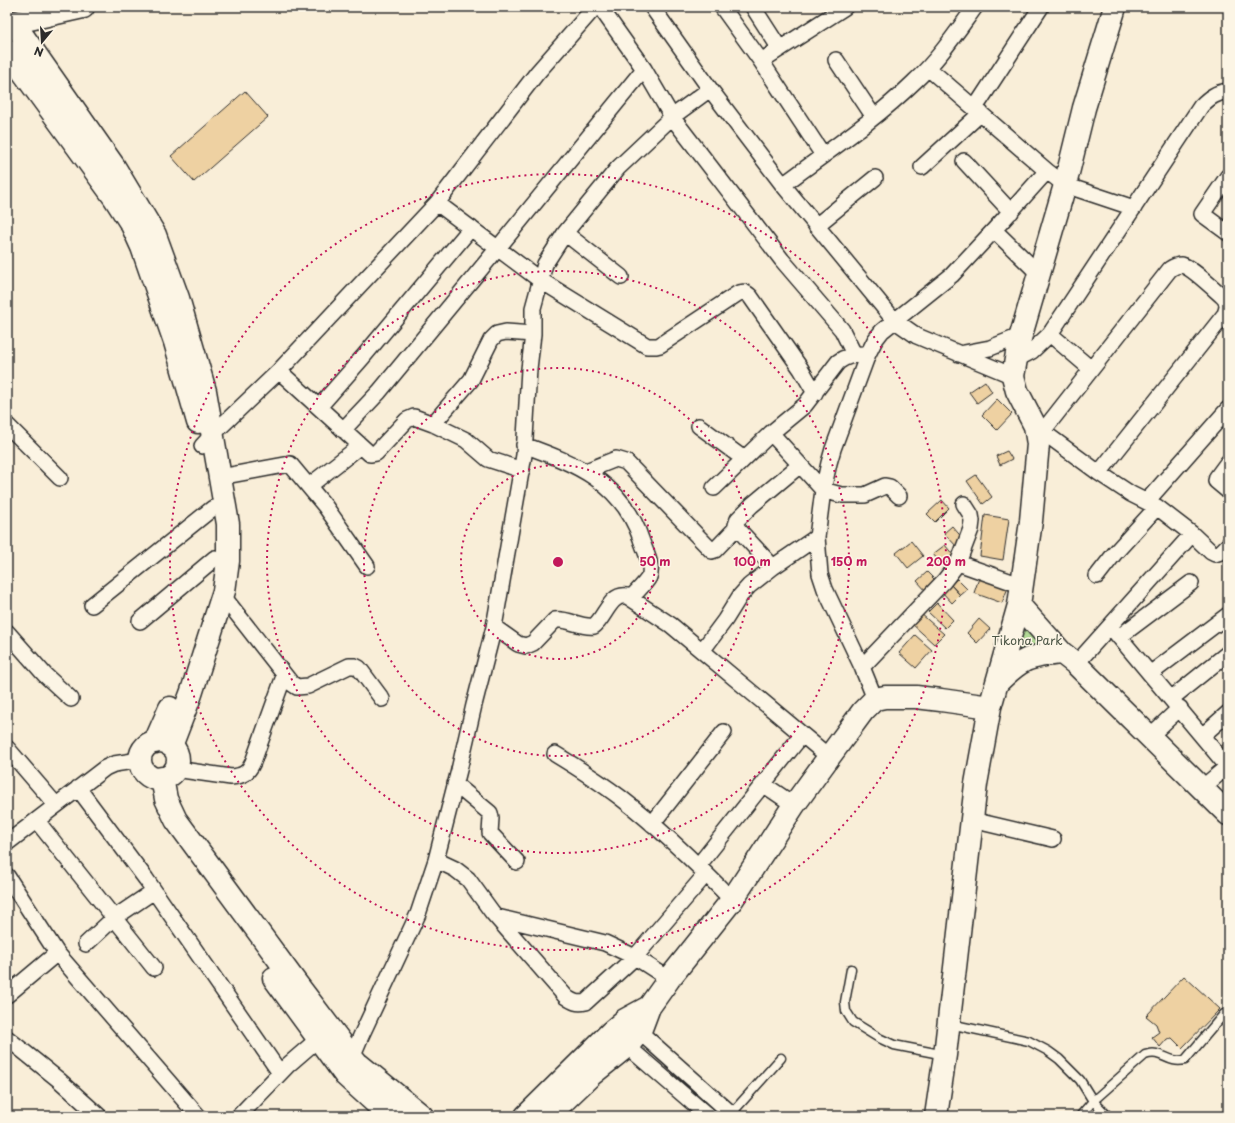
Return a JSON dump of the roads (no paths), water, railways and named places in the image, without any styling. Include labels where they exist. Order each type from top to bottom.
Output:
[{"type":"street","points":[[83,7],[10,23],[114,165],[145,234],[142,247],[175,342],[196,414],[220,477],[228,524],[228,561],[223,596],[191,694],[163,744]]},
{"type":"street","points":[[207,440],[280,372],[437,203],[538,73],[595,7]]},
{"type":"street","points":[[600,7],[644,69],[672,117],[782,260],[861,354]]},
{"type":"street","points":[[652,7],[710,89],[783,186],[894,320],[917,336],[958,354],[1014,368]]},
{"type":"street","points":[[722,7],[761,61],[823,155]]},
{"type":"street","points":[[753,7],[780,49]]},
{"type":"street","points":[[761,61],[780,49],[828,12],[845,7]]},
{"type":"street","points":[[783,186],[874,117],[898,96],[941,54],[975,7]]},
{"type":"street","points":[[922,167],[978,111],[1041,7]]},
{"type":"street","points":[[1114,7],[1084,108],[1065,185],[1020,336],[1014,368],[1017,391],[1039,428],[1099,473],[1131,494],[1152,504],[1192,534],[1211,552],[1215,554],[1221,552],[1228,545]]},
{"type":"street","points":[[7,50],[114,196],[132,225],[145,234]]},
{"type":"street","points":[[836,60],[874,117]]},
{"type":"street","points":[[928,68],[1065,185],[1134,208]]},
{"type":"street","points":[[344,430],[379,392],[644,69]]},
{"type":"street","points":[[390,1116],[345,1076],[346,1063],[397,961],[418,914],[436,860],[456,784],[494,627],[522,470],[533,334],[533,308],[540,280],[545,264],[564,233],[618,168],[672,117],[710,89]]},
{"type":"street","points":[[1014,368],[1050,334],[1201,106],[1219,92],[1228,91]]},
{"type":"street","points":[[964,161],[1011,212]]},
{"type":"street","points":[[875,699],[862,667],[825,589],[820,574],[817,537],[823,490],[833,449],[861,354],[894,320],[952,275],[1047,171]]},
{"type":"street","points":[[1228,176],[1202,214],[1228,233]]},
{"type":"street","points":[[816,226],[875,178]]},
{"type":"street","points":[[437,203],[540,280],[640,342],[652,347],[660,345],[737,294],[743,292],[747,293],[802,369],[815,393]]},
{"type":"street","points":[[319,407],[471,228]]},
{"type":"street","points":[[994,230],[1039,274]]},
{"type":"street","points":[[564,233],[621,277]]},
{"type":"street","points":[[936,1116],[949,1024],[976,784],[990,707],[1021,596],[1031,522],[1039,428],[1091,369],[1170,269],[1175,266],[1182,265],[1225,291],[1228,306],[1225,314],[1099,473]]},
{"type":"street","points":[[433,424],[470,380],[492,340],[497,334],[506,332],[533,334]]},
{"type":"street","points":[[1050,334],[1091,369]]},
{"type":"street","points":[[958,354],[990,348],[1020,336]]},
{"type":"street","points":[[714,488],[771,433],[794,416],[815,393],[838,362],[845,357],[861,354]]},
{"type":"street","points":[[280,372],[368,453],[374,454],[411,417],[433,424],[466,440],[488,459],[522,470]]},
{"type":"street","points":[[1098,576],[1152,504],[1228,409]]},
{"type":"street","points":[[7,425],[60,478]]},
{"type":"street","points":[[699,426],[744,459]]},
{"type":"street","points":[[771,433],[823,490],[841,495],[865,495],[885,486],[890,487],[899,496]]},
{"type":"street","points":[[163,744],[177,691],[204,614],[215,567],[215,519],[207,440]]},
{"type":"street","points":[[524,445],[560,458],[586,471],[598,479],[622,501],[630,512],[637,527],[649,563],[650,573],[646,581],[632,598]]},
{"type":"street","points":[[309,486],[360,446]]},
{"type":"street","points":[[586,471],[616,459],[626,462],[712,551],[715,550],[736,527],[738,519],[752,505],[800,465]]},
{"type":"street","points":[[1228,462],[1217,477],[1216,481],[1228,491]]},
{"type":"street","points":[[220,477],[290,464],[325,506],[367,566]]},
{"type":"street","points":[[862,667],[944,581],[958,563],[971,529],[972,521],[971,515],[964,504]]},
{"type":"street","points":[[92,605],[213,508]]},
{"type":"street","points":[[736,527],[773,567]]},
{"type":"street","points":[[1115,632],[1192,534]]},
{"type":"street","points":[[702,651],[725,620],[740,596],[749,586],[773,567],[817,537]]},
{"type":"street","points":[[140,621],[215,558]]},
{"type":"street","points":[[958,563],[1021,596],[1069,659],[1228,814]]},
{"type":"street","points":[[997,683],[1014,667],[1026,659],[1041,655],[1069,659],[1115,632],[1191,583]]},
{"type":"street","points":[[494,627],[518,644],[526,646],[534,643],[555,620],[564,620],[584,626],[594,626],[615,598],[623,595],[632,598],[671,624],[829,757]]},
{"type":"street","points":[[223,596],[291,684],[302,688],[348,666],[355,666],[359,668],[382,698]]},
{"type":"street","points":[[1150,674],[1228,615]]},
{"type":"street","points":[[7,632],[45,675],[71,699]]},
{"type":"street","points":[[1115,632],[1228,766],[1202,788]]},
{"type":"street","points":[[1149,737],[1176,703],[1228,653]]},
{"type":"street","points":[[7,843],[105,768],[114,764],[231,778],[246,774],[253,762],[284,676]]},
{"type":"street","points":[[548,1116],[591,1074],[649,1007],[669,979],[732,900],[794,805],[863,711],[875,699],[885,697],[916,697],[990,707]]},
{"type":"street","points":[[1202,736],[1228,713]]},
{"type":"street","points":[[652,824],[724,732]]},
{"type":"street","points":[[436,860],[462,873],[497,917],[566,997],[573,1002],[586,1002],[634,957],[702,870],[763,784],[802,735]]},
{"type":"street","points":[[156,770],[178,759],[177,753],[163,744],[146,746],[142,751],[156,770],[166,799],[176,820],[324,1034],[346,1063]]},
{"type":"street","points":[[7,748],[56,805]]},
{"type":"street","points":[[555,754],[588,774],[622,799],[652,824],[732,900]]},
{"type":"street","points":[[456,784],[490,813],[492,818],[490,833],[516,862]]},
{"type":"street","points":[[763,784],[794,805]]},
{"type":"street","points":[[78,788],[154,891],[280,1073]]},
{"type":"street","points":[[972,820],[1053,839]]},
{"type":"street","points":[[37,821],[154,968]]},
{"type":"street","points":[[7,876],[57,954],[198,1116]]},
{"type":"street","points":[[86,944],[114,918],[154,891]]},
{"type":"street","points":[[497,917],[605,943],[634,957],[669,979]]},
{"type":"street","points":[[7,995],[57,954]]},
{"type":"street","points":[[626,1032],[732,1115]]},
{"type":"street","points":[[526,1116],[626,1032]]},
{"type":"street","points":[[626,1032],[708,1116]]},
{"type":"street","points":[[239,1116],[280,1073],[324,1034]]},
{"type":"street","points":[[7,1038],[59,1080],[99,1116]]},
{"type":"street","points":[[346,1063],[357,1063],[422,1116]]},
{"type":"lane","points":[[851,969],[845,1002],[846,1012],[853,1022],[879,1038],[894,1045],[945,1055]]},
{"type":"lane","points":[[1080,1116],[1093,1101],[1145,1055],[1152,1052],[1172,1060],[1185,1060],[1224,1014]]},
{"type":"lane","points":[[949,1024],[1029,1041],[1048,1051],[1059,1059],[1080,1080],[1093,1101],[1108,1116]]},
{"type":"lane","points":[[732,1115],[781,1058]]},
{"type":"park label","name":"Tikona Park","points":[[1027,641]]}]
